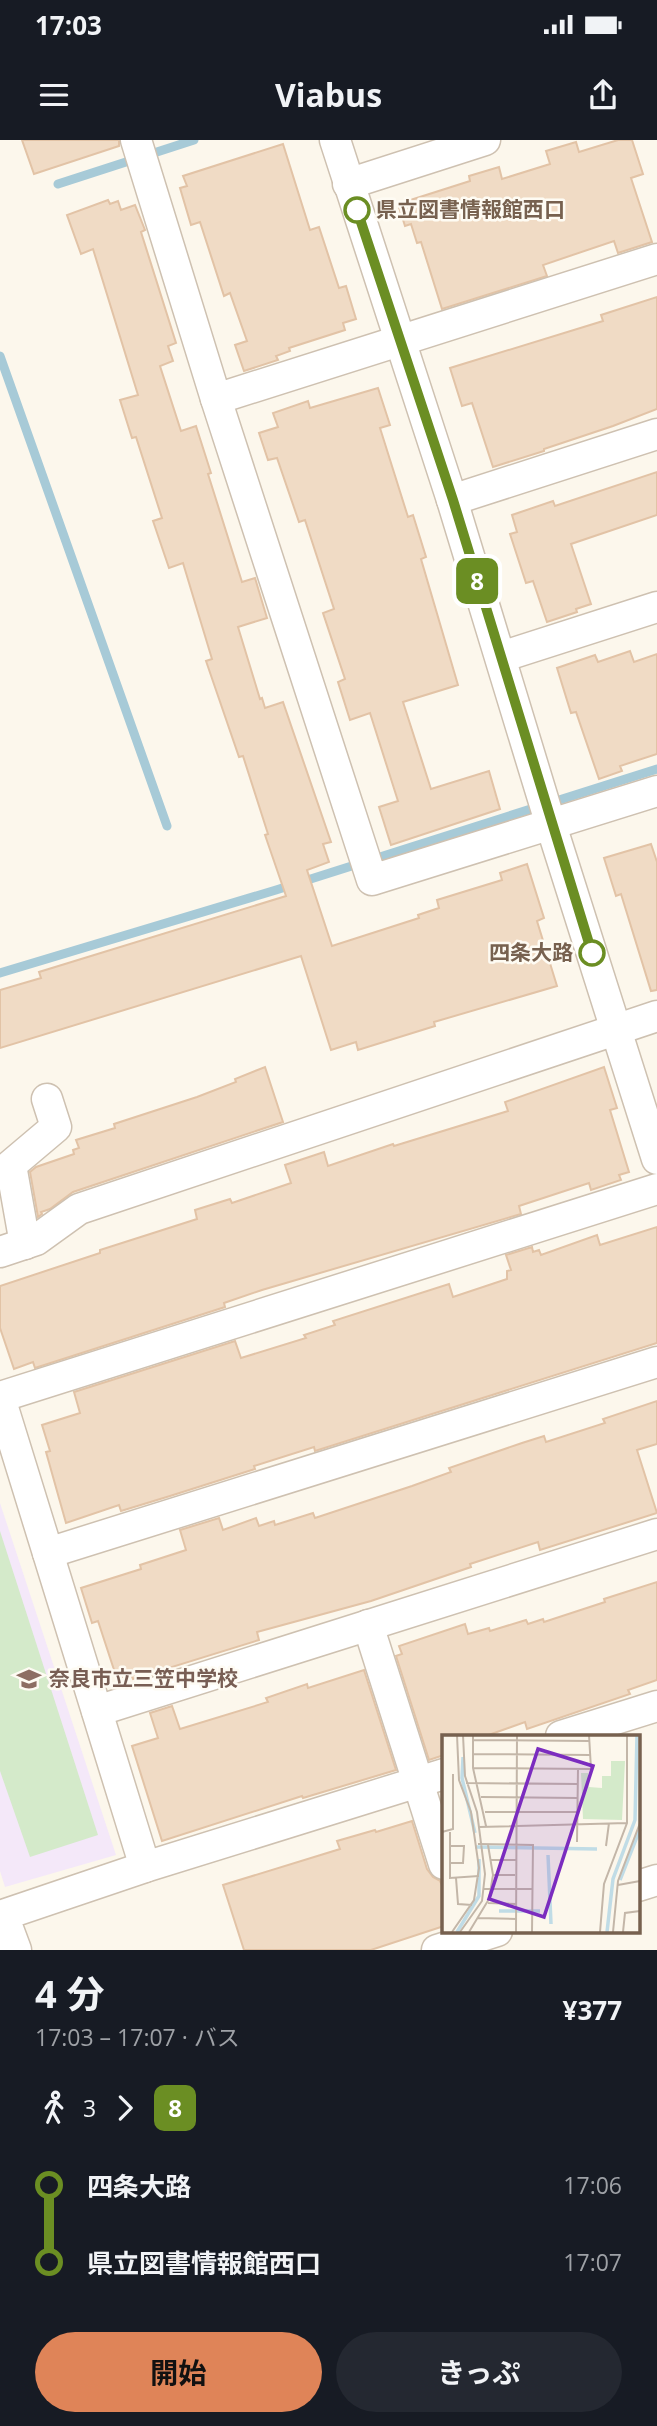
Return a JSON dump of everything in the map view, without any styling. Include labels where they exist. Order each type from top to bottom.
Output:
[{"type":"street","points":[[136,140],[216,399],[372,880],[657,791]]},
{"type":"street","points":[[335,140],[453,500],[551,825],[657,1159]]},
{"type":"street","points":[[348,184],[485,140]]},
{"type":"street","points":[[216,399],[657,259]]},
{"type":"street","points":[[453,500],[657,434]]},
{"type":"street","points":[[501,657],[657,607]]},
{"type":"street","points":[[47,1099],[56,1127],[11,1165],[13,1248],[36,1240],[79,1209],[657,1016]]},
{"type":"street","points":[[145,1867],[0,1398],[657,1189]]},
{"type":"street","points":[[48,1553],[657,1362]]},
{"type":"street","points":[[97,1711],[657,1534]]},
{"type":"street","points":[[368,1625],[430,1778],[442,1857]]},
{"type":"street","points":[[567,1735],[657,1706]]},
{"type":"street","points":[[16,1950],[2,1912],[430,1778]]},
{"type":"street","points":[[640,1885],[657,1880]]},
{"type":"street","points":[[437,1950],[494,1932]]},
{"type":"shaded area","name":"奈良市立三笠中学校","points":[[0,1503],[116,1855],[5,1887],[0,1871]]},
{"type":"green space","name":"奈良市立三笠中学校","points":[[0,1531],[98,1835],[30,1857],[0,1771]]},
{"type":"building","points":[[22,140],[119,140],[119,146],[34,174]]},
{"type":"building","points":[[618,140],[632,140],[643,174],[631,178],[652,242],[618,253],[614,241],[543,265],[547,276],[442,309],[421,242],[417,243],[411,224],[405,226],[398,204],[470,181],[469,176],[499,167],[502,179],[550,164],[546,151],[576,142],[579,152]]},
{"type":"building","points":[[283,144],[310,230],[319,227],[339,288],[346,286],[356,319],[343,323],[345,330],[289,348],[290,351],[276,356],[278,360],[244,371],[235,345],[247,341],[230,293],[224,296],[200,222],[191,225],[180,188],[187,186],[183,176]]},
{"type":"building","points":[[108,200],[110,204],[118,201],[121,210],[135,205],[145,230],[141,232],[176,343],[168,346],[173,361],[160,366],[181,431],[196,426],[242,582],[255,578],[267,618],[238,627],[265,708],[283,702],[331,842],[323,844],[329,862],[307,870],[332,946],[419,918],[418,915],[439,908],[437,900],[502,880],[500,873],[527,864],[544,918],[537,921],[557,986],[434,1022],[435,1026],[358,1050],[356,1042],[331,1050],[301,956],[0,1048],[0,990],[41,978],[39,972],[286,896],[265,835],[268,834],[243,756],[239,757],[206,661],[212,659],[183,563],[169,568],[153,521],[162,518],[136,437],[132,438],[120,400],[138,395],[93,249],[81,254],[67,215]]},
{"type":"building","points":[[657,297],[657,409],[493,467],[472,403],[462,406],[450,368],[603,321],[601,315]]},
{"type":"building","points":[[378,388],[390,425],[380,428],[408,517],[413,515],[426,557],[421,559],[458,685],[403,702],[431,789],[489,771],[500,809],[391,845],[379,807],[398,801],[370,713],[350,720],[338,682],[345,679],[323,613],[334,609],[305,520],[299,522],[277,458],[268,460],[259,433],[278,427],[273,413],[308,401],[310,408]]},
{"type":"building","points":[[657,472],[657,515],[571,544],[591,604],[576,609],[577,612],[547,622],[533,581],[526,583],[510,534],[517,532],[512,515],[553,501],[555,506]]},
{"type":"building","points":[[630,651],[634,662],[657,654],[657,754],[620,766],[622,771],[599,779],[576,712],[571,713],[557,668],[595,655],[598,662]]},
{"type":"building","points":[[651,844],[657,862],[657,990],[651,991],[621,894],[616,896],[604,858]]},
{"type":"building","points":[[265,1067],[283,1122],[73,1192],[50,1209],[41,1212],[38,1217],[30,1172],[36,1167],[74,1154],[73,1150],[79,1148],[76,1140],[236,1082],[235,1079]]},
{"type":"building","points":[[604,1067],[617,1108],[610,1110],[629,1172],[619,1175],[621,1180],[591,1190],[589,1183],[519,1206],[521,1214],[262,1290],[224,1303],[225,1307],[35,1368],[33,1362],[14,1369],[0,1328],[0,1286],[197,1219],[195,1210],[230,1199],[232,1203],[291,1183],[285,1165],[324,1152],[328,1166],[508,1111],[505,1102]]},
{"type":"building","points":[[657,1227],[657,1343],[315,1451],[314,1447],[254,1466],[255,1469],[121,1511],[119,1505],[66,1523],[46,1452],[50,1451],[42,1425],[80,1413],[74,1392],[235,1341],[241,1358],[306,1338],[304,1335],[335,1325],[333,1321],[449,1284],[453,1297],[507,1279],[507,1271],[511,1270],[506,1255],[532,1247],[533,1252],[539,1250],[541,1255],[597,1235],[600,1245]]},
{"type":"building","points":[[657,1401],[657,1444],[637,1450],[657,1513],[540,1550],[538,1542],[371,1601],[257,1632],[259,1640],[162,1670],[163,1672],[139,1679],[133,1679],[131,1674],[117,1679],[98,1621],[92,1623],[81,1588],[141,1569],[140,1565],[186,1550],[180,1530],[219,1518],[223,1530],[256,1518],[259,1526],[274,1521],[275,1525],[313,1513],[315,1518],[451,1472],[449,1468],[522,1443],[544,1436],[546,1442],[605,1423],[603,1419]]},
{"type":"building","points":[[657,1582],[657,1680],[628,1690],[630,1694],[527,1729],[525,1722],[489,1735],[442,1735],[442,1756],[429,1760],[396,1656],[402,1654],[399,1646],[465,1624],[468,1634],[489,1628],[490,1631],[526,1620],[528,1624],[543,1619],[544,1622],[605,1602],[604,1599]]},
{"type":"building","points":[[364,1670],[396,1770],[303,1798],[302,1796],[162,1841],[132,1746],[158,1738],[150,1713],[172,1706],[180,1729],[268,1702],[266,1698],[307,1684],[308,1688]]},
{"type":"building","points":[[412,1821],[427,1869],[442,1886],[442,1927],[371,1950],[244,1950],[223,1885],[340,1849],[337,1841],[375,1830],[376,1832]]},
{"type":"waterway","points":[[58,184],[194,140]]},
{"type":"waterway","points":[[0,356],[167,826]]},
{"type":"waterway","points":[[0,973],[276,890],[657,769]]},
{"type":"bus line","name":"8","points":[[357,210],[453,500],[592,953]]},
{"type":"place","name":"県立図書情報館西口","points":[[357,210]]},
{"type":"place","name":"四条大路","points":[[592,953]]},
{"type":"place","name":"奈良市立三笠中学校","points":[[29,1679]]}]
